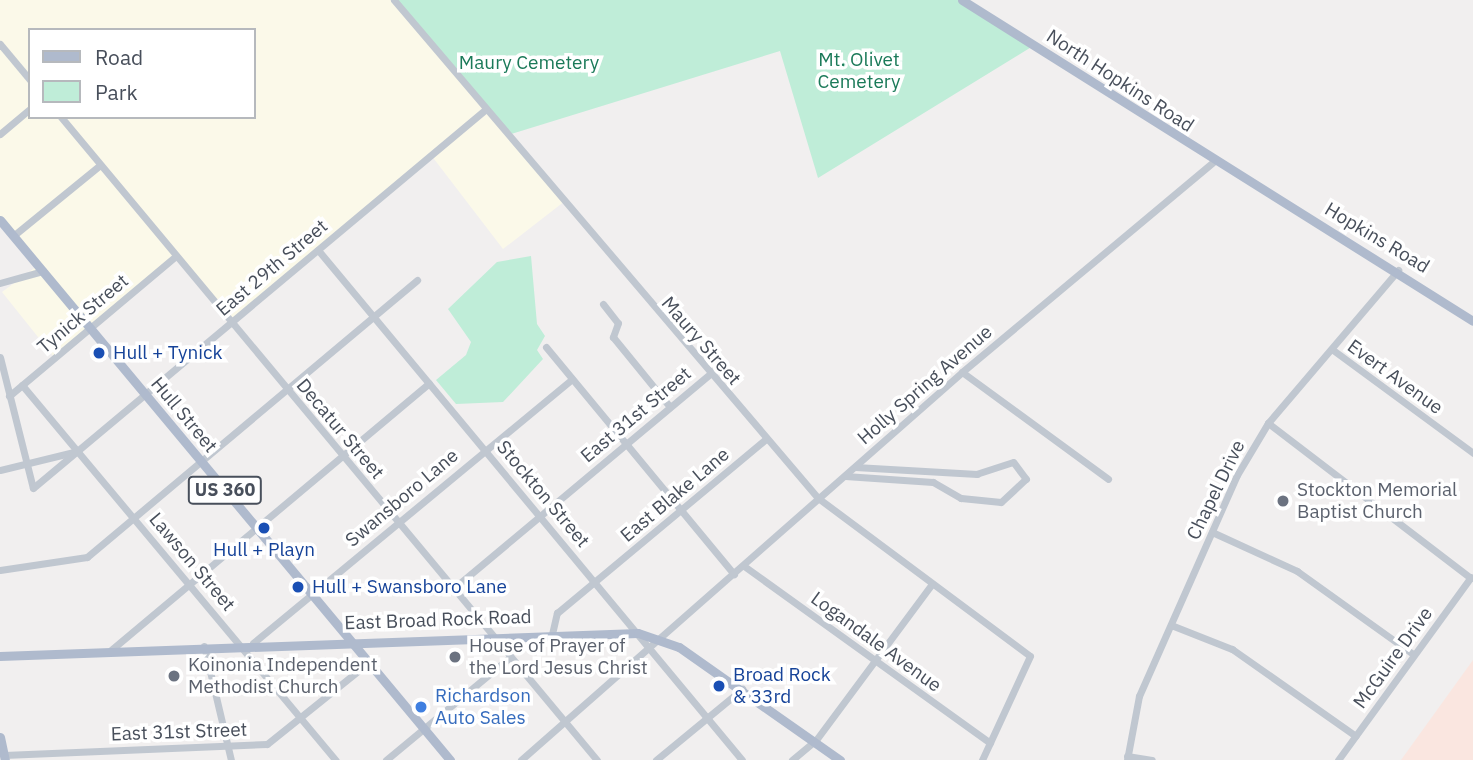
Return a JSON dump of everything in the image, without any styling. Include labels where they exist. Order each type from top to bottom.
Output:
[{"type":"main road","name":"North Hopkins Road","points":[[962,0],[1213,162],[1260,189]]},
{"type":"main road","name":"Hopkins Road","points":[[1260,189],[1398,270],[1473,321]]},
{"type":"main road","name":"Hull Street","points":[[0,220],[450,760]]},
{"type":"main road","name":"East Broad Rock Road","points":[[0,656],[253,643],[633,632],[664,640],[742,689],[816,740],[840,760]]},
{"type":"main road","points":[[0,737],[5,758]]},
{"type":"street","name":"Maury Street","points":[[394,0],[709,375],[818,498],[1030,656],[990,743]]},
{"type":"street","points":[[0,44],[28,78]]},
{"type":"street","name":"East 29th Street","points":[[26,464],[33,488],[486,109]]},
{"type":"street","points":[[0,134],[28,111]]},
{"type":"street","name":"Decatur Street","points":[[63,119],[597,760]]},
{"type":"street","name":"Holly Spring Avenue","points":[[521,760],[651,652],[818,498],[962,372],[1213,162]]},
{"type":"street","points":[[13,236],[100,164]]},
{"type":"street","name":"Stockton Street","points":[[318,250],[742,760]]},
{"type":"street","name":"Tynick Street","points":[[9,396],[176,256]]},
{"type":"street","name":"Chapel Drive","points":[[1127,758],[1139,696],[1212,532],[1268,423],[1333,350],[1398,270]]},
{"type":"street","points":[[0,283],[43,271]]},
{"type":"street","points":[[0,570],[84,559],[417,280]]},
{"type":"street","points":[[603,304],[618,323],[613,337],[670,407]]},
{"type":"street","points":[[545,347],[734,574]]},
{"type":"street","name":"Evert Avenue","points":[[1333,350],[1473,453]]},
{"type":"street","points":[[0,357],[26,464]]},
{"type":"street","points":[[962,372],[1108,479]]},
{"type":"street","name":"East 31st Street","points":[[454,588],[709,375]]},
{"type":"street","name":"Swansboro Lane","points":[[253,643],[572,379]]},
{"type":"street","points":[[111,650],[429,383]]},
{"type":"street","name":"Lawson Street","points":[[22,385],[336,760]]},
{"type":"street","points":[[1268,423],[1472,576]]},
{"type":"street","name":"East Blake Lane","points":[[552,634],[557,613],[765,440]]},
{"type":"street","name":"East 29th Street","points":[[0,470],[78,451]]},
{"type":"street","points":[[844,476],[933,482],[961,498],[1001,502],[1026,479],[1013,462],[978,474],[855,467]]},
{"type":"street","points":[[1212,532],[1297,571],[1413,654]]},
{"type":"street","name":"Logandale Avenue","points":[[744,566],[990,743]]},
{"type":"street","name":"McGuire Drive","points":[[1338,760],[1472,576]]},
{"type":"street","points":[[792,760],[816,740],[932,583]]},
{"type":"street","points":[[1171,625],[1232,649],[1356,736]]},
{"type":"street","points":[[204,645],[231,760]]},
{"type":"street","points":[[386,760],[510,657]]},
{"type":"street","name":"East 31st Street","points":[[5,758],[267,744],[369,663]]},
{"type":"street","points":[[656,760],[742,689]]},
{"type":"street","points":[[982,760],[990,743]]},
{"type":"street","points":[[1127,758],[1152,760]]},
{"type":"shaded area","points":[[0,0],[395,0],[565,201],[503,249],[431,155],[232,322],[177,257],[54,357],[2,292],[37,266],[0,221]]},
{"type":"shaded area","points":[[1473,660],[1473,760],[1401,760]]},
{"type":"green space","points":[[395,0],[964,0],[1033,46],[818,178],[780,51],[508,135]]},
{"type":"green space","points":[[531,256],[537,324],[545,336],[537,350],[543,359],[503,402],[456,404],[436,380],[466,355],[471,342],[448,309],[497,262]]},
{"type":"place","name":"Hull + Tynick","points":[[99,353]]},
{"type":"place","name":"Stockton Memorial Baptist Church","points":[[1283,501]]},
{"type":"place","name":"Hull + Playn","points":[[264,528]]},
{"type":"place","name":"Hull + Swansboro Lane","points":[[298,587]]},
{"type":"place","name":"House of Prayer of the Lord Jesus Christ","points":[[455,657]]},
{"type":"place","name":"Koinonia Independent Methodist Church","points":[[174,676]]},
{"type":"place","name":"Broad Rock & 33rd","points":[[719,686]]},
{"type":"place","name":"Richardson Auto Sales","points":[[421,707]]},
{"type":"park label","name":"Maury Cemetery","points":[[529,63]]},
{"type":"park label","name":"Mt. Olivet Cemetery","points":[[859,71]]}]
